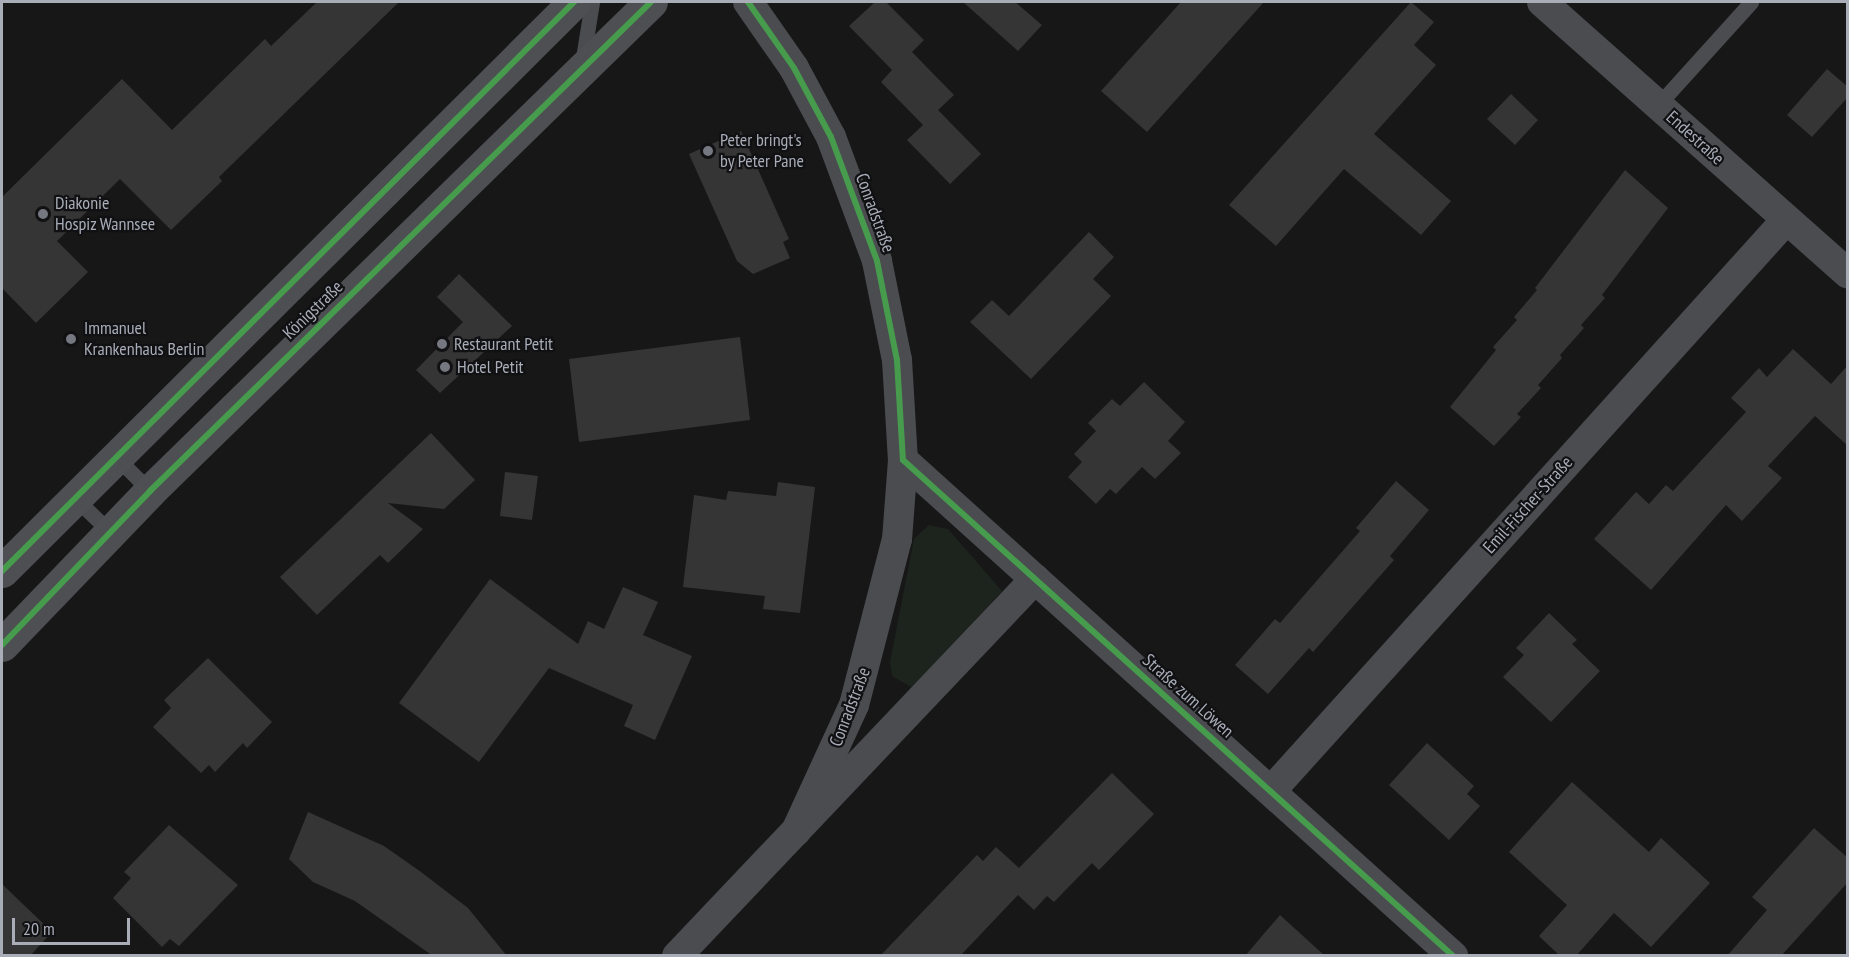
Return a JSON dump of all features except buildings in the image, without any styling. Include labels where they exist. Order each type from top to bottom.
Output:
[{"type":"main road","name":"Königstraße","points":[[2,571],[114,455],[574,2]]},
{"type":"main road","name":"Königstraße","points":[[2,645],[150,491],[651,2]]},
{"type":"street","name":"Conradstraße","points":[[748,2],[794,68],[831,137],[877,261],[897,360],[903,460],[897,539],[867,662],[854,705],[796,831]]},
{"type":"street","name":"Endestraße","points":[[1542,2],[1848,274]]},
{"type":"street","name":"Emil-Fischer-Straße","points":[[1271,791],[1786,220]]},
{"type":"street","name":"Straße zum Löwen","points":[[903,460],[1453,956]]},
{"type":"street","name":"Conradstraße","points":[[677,956],[1035,579]]},
{"type":"lane","points":[[581,69],[592,2]]},
{"type":"lane","points":[[1658,105],[1751,2]]},
{"type":"lane","points":[[114,455],[150,491]]},
{"type":"lane","points":[[74,497],[110,532]]},
{"type":"shaded area","points":[[929,525],[948,529],[1002,591],[913,688],[892,676],[890,662],[914,539]]},
{"type":"cycle path","points":[[2,571],[574,2]]},
{"type":"cycle path","points":[[2,645],[150,491],[651,2]]},
{"type":"cycle path","points":[[748,2],[794,68],[831,137],[877,261],[897,360],[903,460],[1453,956]]},
{"type":"place","name":"Peter bringt's by Peter Pane","points":[[708,151]]},
{"type":"place","name":"Diakonie Hospiz Wannsee","points":[[43,214]]},
{"type":"place","name":"Immanuel Krankenhaus Berlin","points":[[71,339]]},
{"type":"place","name":"Restaurant Petit","points":[[442,344]]},
{"type":"place","name":"Hotel Petit","points":[[445,367]]}]
